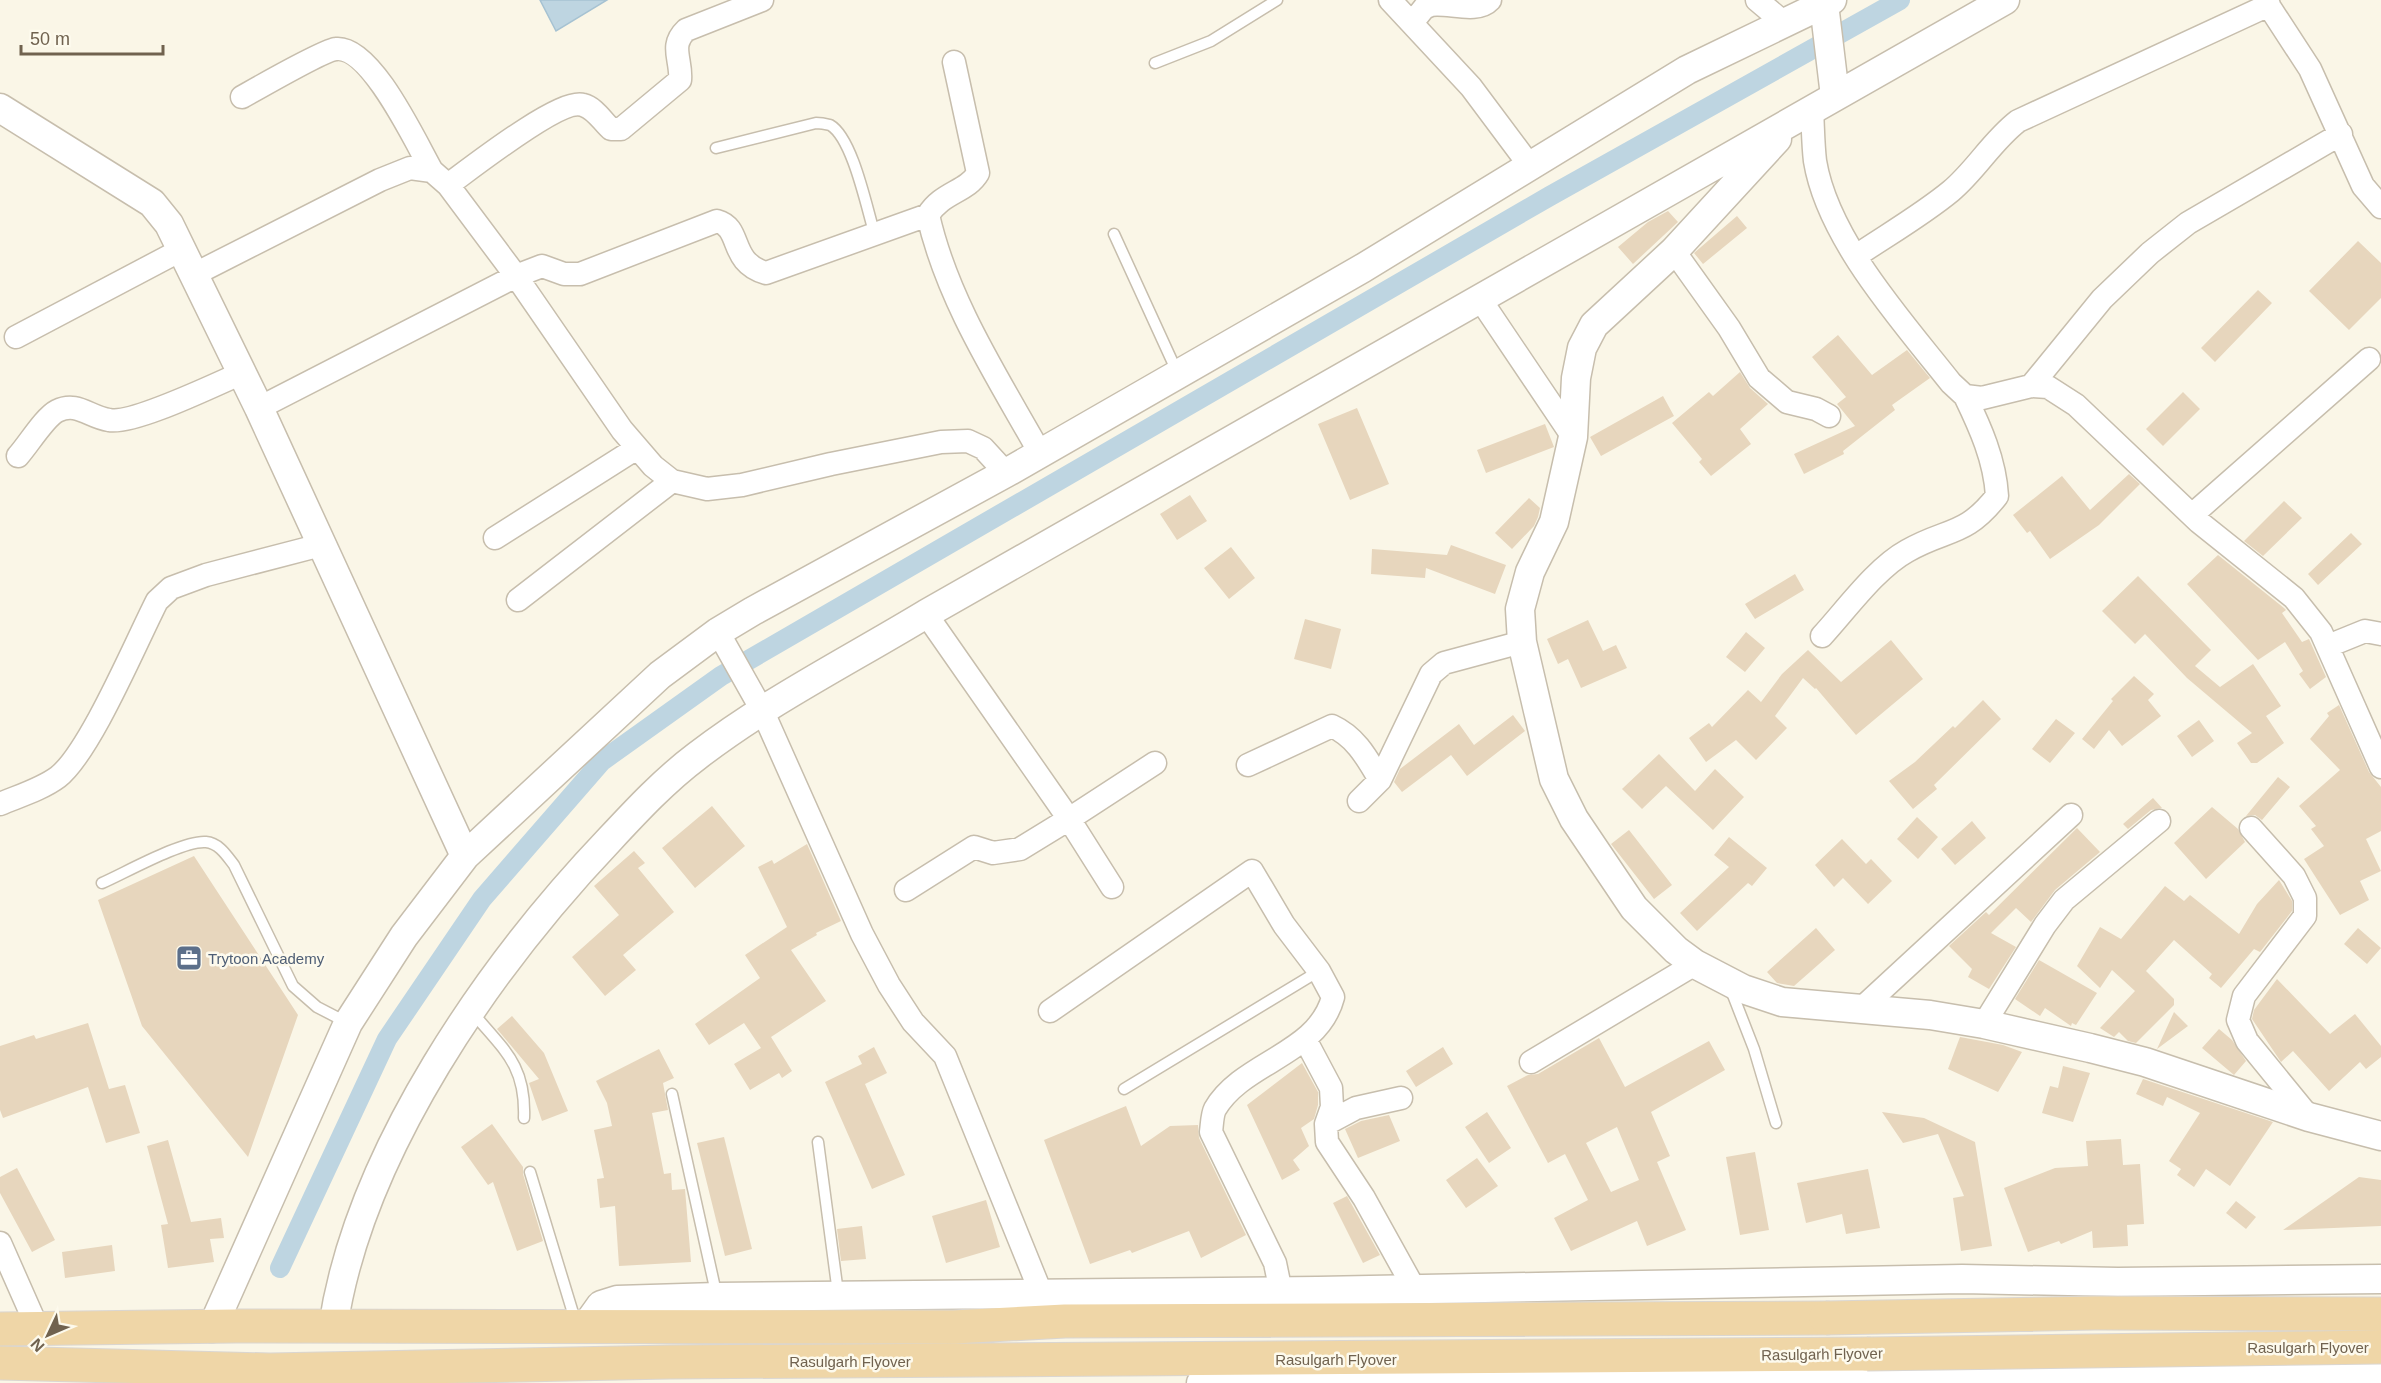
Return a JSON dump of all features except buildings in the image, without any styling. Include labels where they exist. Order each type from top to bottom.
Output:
[{"type":"highway","points":[[0,1329],[283,1326],[954,1327],[1065,1321],[1826,1318],[2226,1313],[2381,1314]]},
{"type":"highway","name":"Rasulgarh Flyover","points":[[0,1363],[178,1372],[282,1374],[670,1362],[1516,1358],[2381,1347]]},
{"type":"street","points":[[16,337],[410,168],[440,178],[573,105],[582,104],[594,111],[611,129],[621,129],[680,80],[681,71],[675,45],[678,37],[686,30],[762,0]]},
{"type":"street","points":[[1390,0],[1472,87],[1530,166]]},
{"type":"street","points":[[1412,23],[1424,8],[1431,5],[1477,6],[1485,5],[1490,0]]},
{"type":"street","points":[[1757,0],[1783,22]]},
{"type":"street","points":[[333,1327],[338,1293],[352,1240],[368,1196],[413,1106],[513,951],[558,893],[643,804],[696,756],[759,705],[926,614],[1480,298],[1818,99],[2005,0]]},
{"type":"street","points":[[1856,256],[1950,192],[1975,169],[2006,130],[2018,121],[2267,3],[2310,69],[2342,134],[2372,182],[2381,207]]},
{"type":"street","points":[[224,1327],[348,1023],[404,936],[465,856],[660,675],[724,644],[1006,473],[1363,268],[1688,70],[1783,22],[1827,7],[1818,99],[1818,171],[1826,198],[1856,256],[1875,286],[1951,383],[1965,396],[1980,426],[1991,460],[1997,496],[1970,524],[1907,551],[1888,565],[1822,636]]},
{"type":"street","points":[[242,97],[335,48],[352,51],[367,63],[440,178],[516,276],[622,430],[637,448],[672,481],[707,489],[742,485],[941,442],[968,441],[983,448],[1006,473]]},
{"type":"street","points":[[259,408],[516,276],[542,266],[564,274],[580,274],[717,221],[725,223],[731,231],[742,257],[752,269],[766,273],[928,215],[944,197],[973,182],[978,173],[954,62]]},
{"type":"street","points":[[1818,99],[1674,251],[1594,324],[1582,348],[1576,378],[1573,437],[1554,522],[1530,572],[1520,609],[1522,642],[1554,779],[1574,819],[1634,908],[1676,950],[1695,964],[1728,981],[1782,1002],[1862,1008],[1984,1024],[2145,1062],[2309,1117],[2381,1136]]},
{"type":"street","points":[[0,108],[152,203],[169,224],[259,408],[465,856]]},
{"type":"street","points":[[2031,386],[2102,299],[2150,253],[2188,223],[2342,134]]},
{"type":"street","points":[[928,215],[933,234],[974,335],[1040,453]]},
{"type":"street","points":[[1674,251],[1717,310],[1759,378],[1786,402],[1816,409],[1829,416]]},
{"type":"street","points":[[1480,298],[1573,437]]},
{"type":"street","points":[[2192,514],[2369,359]]},
{"type":"street","points":[[18,456],[54,412],[68,407],[84,409],[108,420],[120,420],[141,414],[242,373]]},
{"type":"street","points":[[1965,396],[1982,398],[2031,386],[2048,387],[2076,405],[2192,514],[2294,598],[2321,632],[2381,767]]},
{"type":"street","points":[[495,538],[637,448]]},
{"type":"street","points":[[518,600],[672,481]]},
{"type":"street","points":[[0,804],[58,776],[74,758],[91,731],[157,602],[171,588],[206,575],[321,544]]},
{"type":"street","points":[[926,614],[1069,819],[1112,886]]},
{"type":"street","points":[[2328,646],[2364,631],[2381,634]]},
{"type":"street","points":[[1359,801],[1380,780],[1423,686],[1431,674],[1444,663],[1522,642]]},
{"type":"street","points":[[724,644],[759,705],[862,934],[883,975],[914,1022],[945,1056],[1041,1293]]},
{"type":"street","points":[[1248,765],[1332,726],[1346,732],[1358,745],[1380,780]]},
{"type":"street","points":[[906,890],[974,847],[993,854],[1020,849],[1155,763]]},
{"type":"street","points":[[1862,1008],[2070,815]]},
{"type":"street","points":[[1984,1024],[2044,925],[2064,900],[2159,821]]},
{"type":"street","points":[[2251,828],[2294,876],[2305,898],[2305,916],[2244,996],[2238,1020],[2247,1041],[2309,1117]]},
{"type":"street","points":[[1050,1011],[1252,871],[1284,925],[1319,971],[1333,997],[1329,1012],[1316,1029],[1233,1088],[1214,1110],[1211,1132],[1275,1263],[1281,1292]]},
{"type":"street","points":[[1531,1062],[1695,964]]},
{"type":"street","points":[[1305,1039],[1331,1088],[1332,1107],[1326,1124],[1327,1142],[1364,1198],[1415,1290]]},
{"type":"street","points":[[1326,1124],[1356,1108],[1401,1098]]},
{"type":"street","points":[[0,1243],[38,1329]]},
{"type":"street","points":[[581,1326],[601,1305],[617,1300],[717,1297],[1281,1292],[1962,1279],[2118,1282],[2381,1279]]},
{"type":"street","points":[[2118,1282],[2122,1378]]},
{"type":"street","points":[[1201,1383],[2381,1375]]},
{"type":"lane","points":[[1155,63],[1210,41],[1277,0]]},
{"type":"lane","points":[[716,148],[816,123],[830,125],[841,136],[851,156],[875,235]]},
{"type":"lane","points":[[1114,234],[1178,374]]},
{"type":"lane","points":[[102,883],[190,843],[208,841],[221,848],[234,865],[293,986],[317,1006],[348,1023]]},
{"type":"lane","points":[[1124,1089],[1319,971]]},
{"type":"lane","points":[[1728,981],[1754,1048],[1776,1123]]},
{"type":"lane","points":[[472,1012],[519,1070],[525,1093],[524,1118]]},
{"type":"lane","points":[[672,1094],[717,1297]]},
{"type":"lane","points":[[818,1142],[839,1296]]},
{"type":"lane","points":[[530,1172],[581,1326]]},
{"type":"water","points":[[540,0],[607,0],[556,31]]},
{"type":"waterway","points":[[280,1268],[387,1039],[482,899],[602,761],[721,676],[1550,196],[1900,0]]},
{"type":"place","name":"Trytoon Academy","points":[[189,958]]}]
